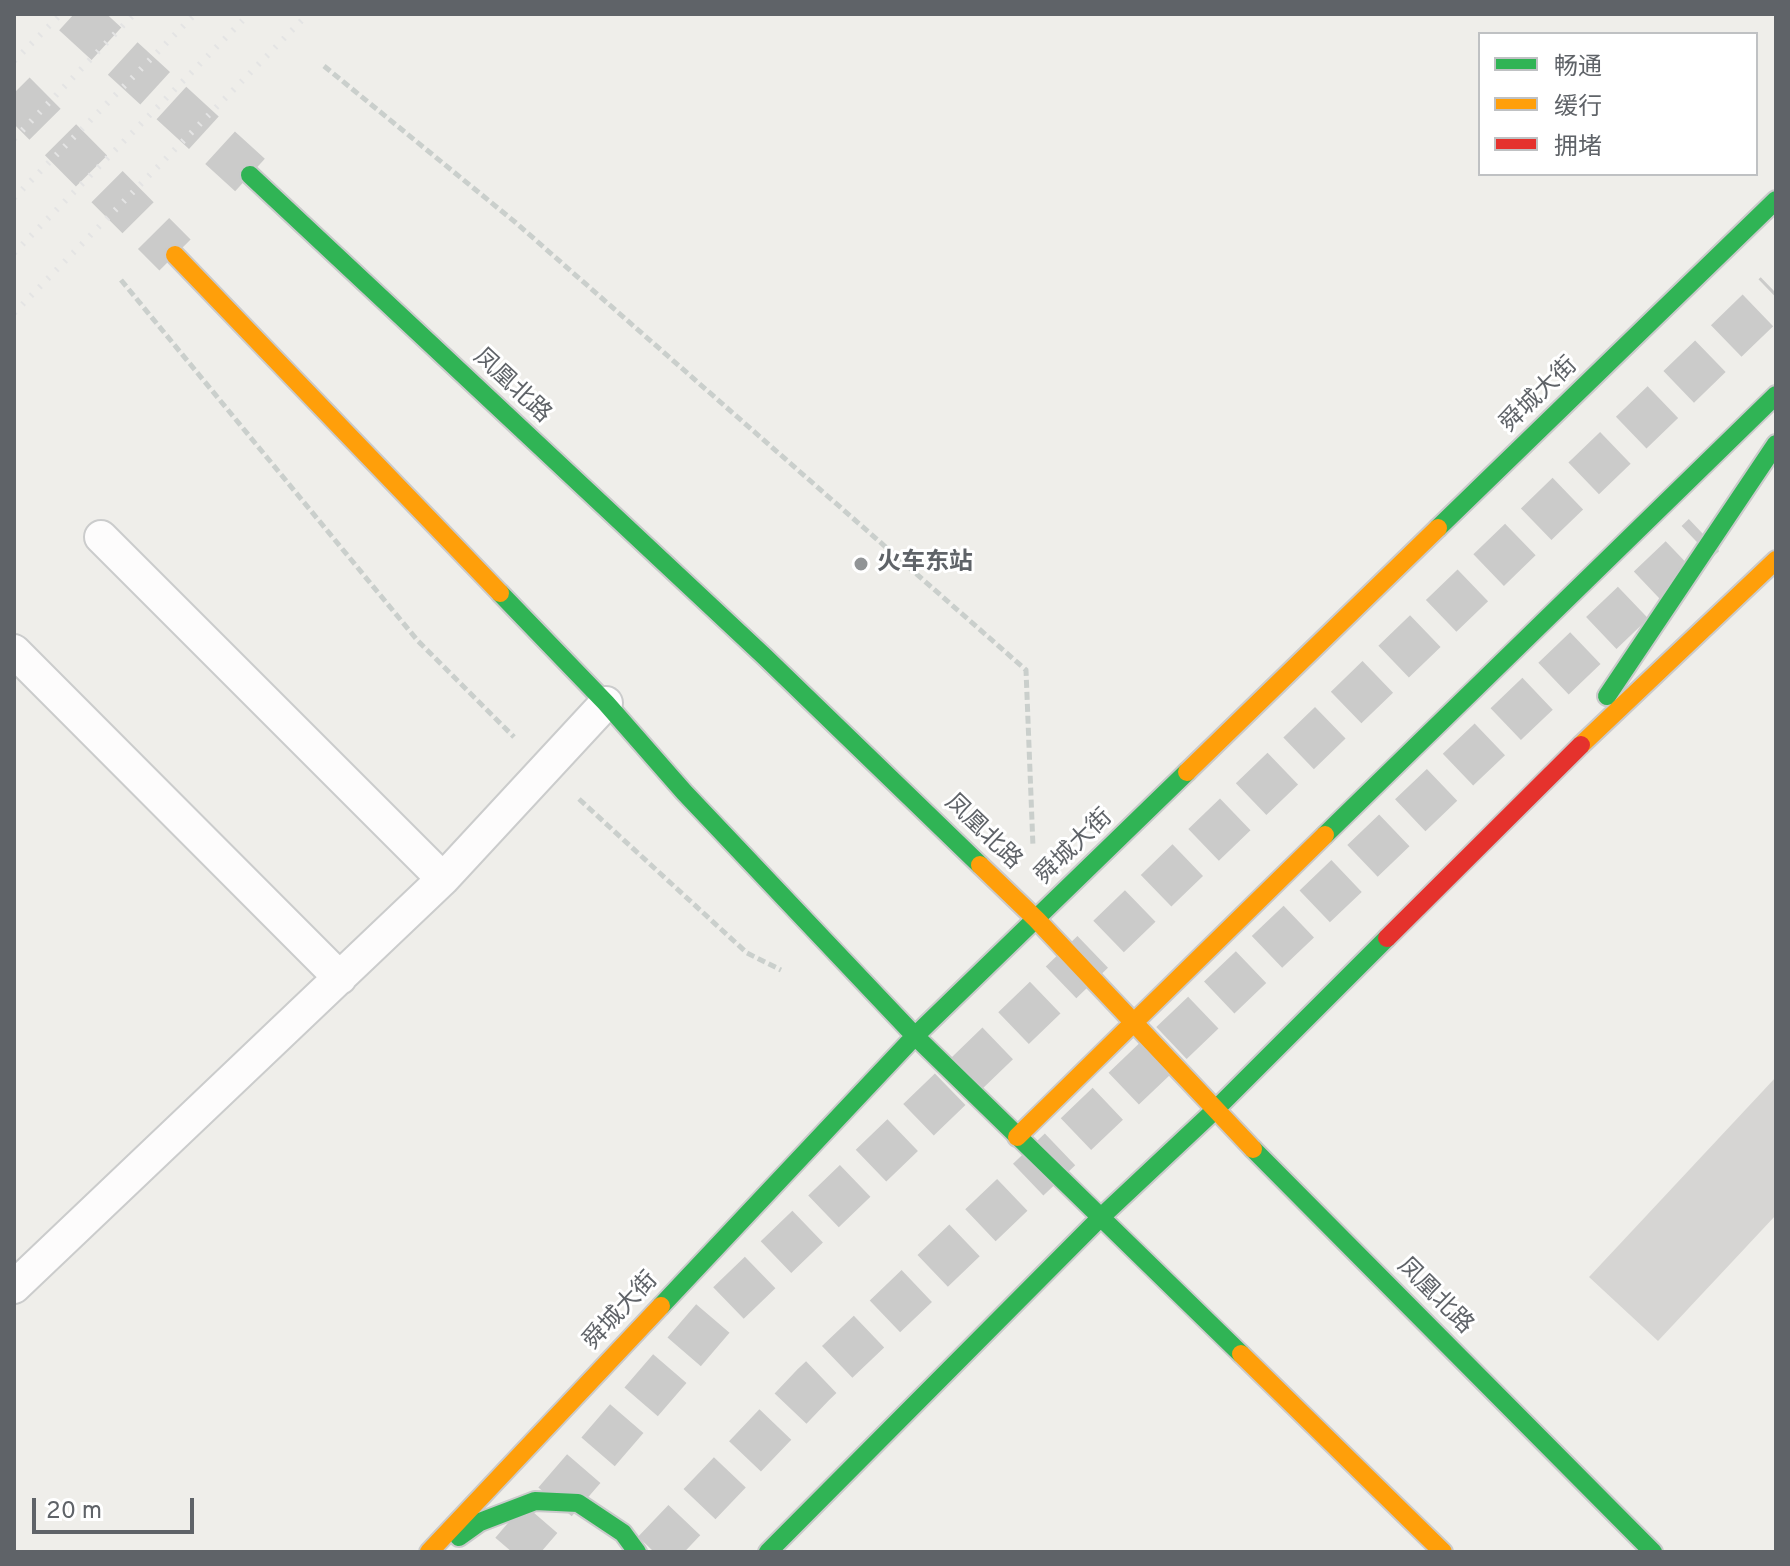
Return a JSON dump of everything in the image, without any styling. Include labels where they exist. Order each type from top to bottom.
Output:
[{"type":"main road","name":"凤凰北路","points":[[250,175],[765,657],[1037,920],[1215,1110],[1653,1552]]},
{"type":"main road","name":"舜城大街","points":[[429,1552],[915,1036],[1776,200]]},
{"type":"main road","points":[[175,255],[606,703],[684,792],[915,1036],[1443,1552]]},
{"type":"main road","points":[[1017,1137],[1776,395]]},
{"type":"main road","points":[[1564,761],[1776,444]]},
{"type":"main road","points":[[768,1552],[1100,1218],[1215,1110],[1564,761],[1776,560]]},
{"type":"main road","points":[[436,1552],[480,1522],[535,1501],[578,1503],[623,1533],[637,1552]]},
{"type":"lane","points":[[101,537],[443,879]]},
{"type":"lane","points":[[14,651],[340,978]]},
{"type":"lane","points":[[14,1287],[443,879],[606,703]]},
{"type":"path","points":[[324,66],[515,222],[1026,670],[1037,920]]},
{"type":"path","points":[[121,280],[418,641],[546,768],[747,953],[789,974]]},
{"type":"building","points":[[1776,1077],[1776,1215],[1658,1341],[1589,1277]]},
{"type":"tunnel","points":[[74,14],[250,175]]},
{"type":"tunnel","points":[[14,93],[175,255]]},
{"type":"tunnel","points":[[512,1552],[715,1316],[1776,293]]},
{"type":"tunnel","points":[[654,1552],[813,1385],[1704,535]]},
{"type":"railway","points":[[14,61],[61,14]]},
{"type":"railway","points":[[14,139],[134,14]]},
{"type":"railway","points":[[14,198],[195,14]]},
{"type":"railway","points":[[14,253],[249,14]]},
{"type":"railway","points":[[14,313],[308,14]]},
{"type":"traffic: fast","points":[[250,175],[765,657],[980,865]]},
{"type":"traffic: fast","points":[[1438,528],[1776,200]]},
{"type":"traffic: fast","points":[[1325,835],[1776,395]]},
{"type":"traffic: fast","points":[[1607,696],[1776,444]]},
{"type":"traffic: fast","points":[[500,593],[915,1036],[1241,1354]]},
{"type":"traffic: fast","points":[[661,1306],[915,1036],[1187,772]]},
{"type":"traffic: fast","points":[[768,1552],[1100,1218],[1215,1110],[1387,938]]},
{"type":"traffic: fast","points":[[1253,1149],[1653,1552]]},
{"type":"traffic: fast","points":[[459,1537],[480,1522],[535,1501],[578,1503],[623,1533],[637,1552]]},
{"type":"traffic: slow","points":[[175,255],[500,593]]},
{"type":"traffic: slow","points":[[1187,772],[1438,528]]},
{"type":"traffic: slow","points":[[1581,745],[1776,560]]},
{"type":"traffic: slow","points":[[1017,1137],[1325,835]]},
{"type":"traffic: slow","points":[[980,865],[1037,920],[1253,1149]]},
{"type":"traffic: slow","points":[[429,1552],[661,1306]]},
{"type":"traffic: slow","points":[[1241,1354],[1443,1552]]},
{"type":"traffic: jam","points":[[1387,938],[1581,745]]},
{"type":"place","name":"火车东站","points":[[861,564]]}]
